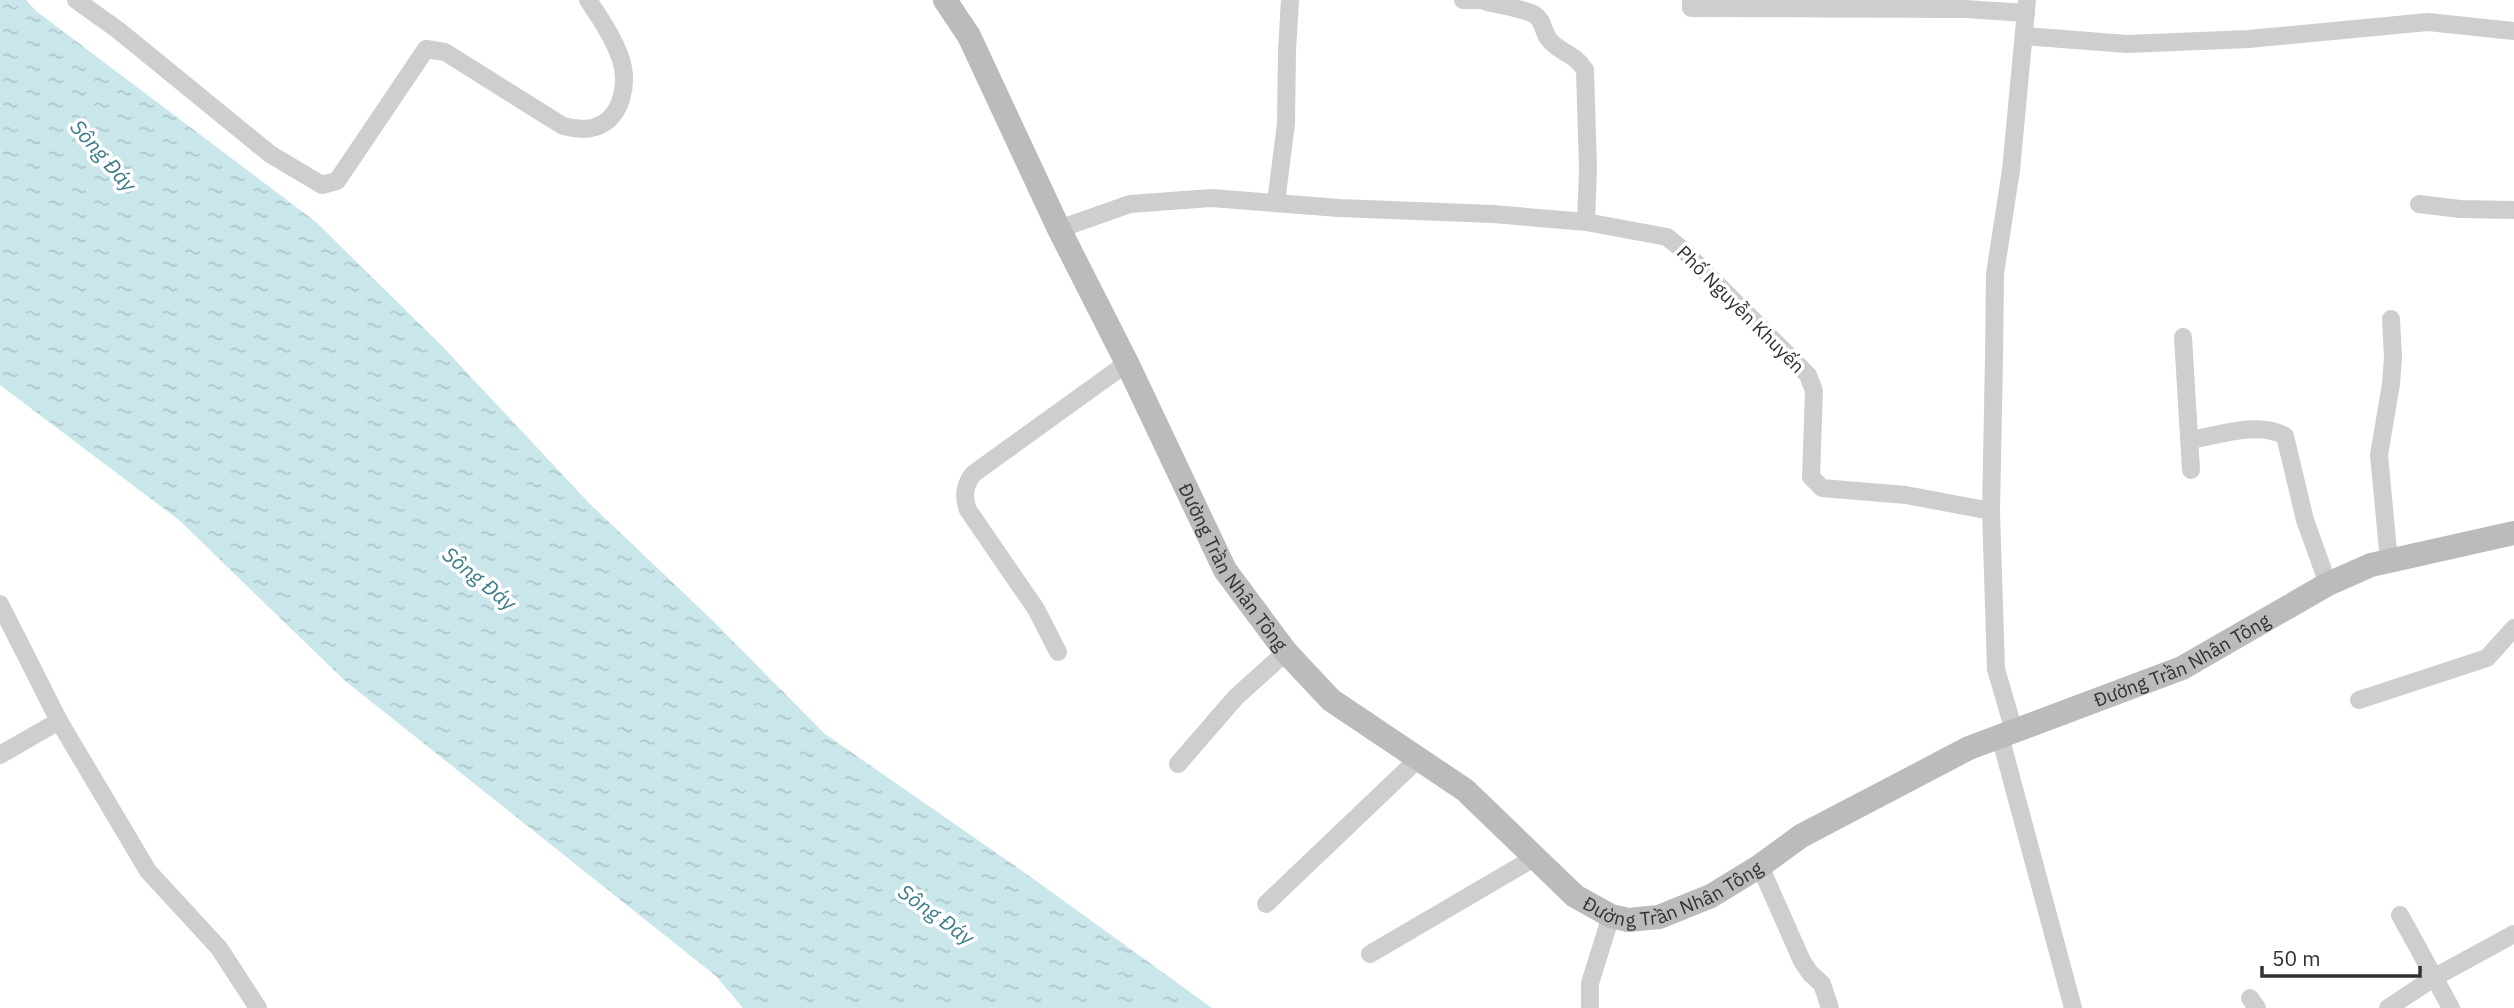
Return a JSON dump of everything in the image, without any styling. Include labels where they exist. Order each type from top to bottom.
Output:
[{"type":"street","points":[[76,0],[118,30],[270,154],[322,185],[337,181],[426,49],[444,52],[563,126],[582,129],[597,127],[608,120],[621,100],[625,73],[613,41],[588,0]]},
{"type":"street","name":"Đường Trần Nhân Tông","points":[[945,0],[969,36],[1059,229],[1127,363],[1219,558],[1286,653],[1331,700],[1465,790],[1574,896],[1611,916],[1628,920],[1659,917],[1711,896],[1760,866],[1801,836],[1969,748],[2182,668],[2328,584],[2371,565],[2514,533]]},
{"type":"street","points":[[1276,203],[1286,123],[1290,0]]},
{"type":"street","points":[[1059,229],[1130,204],[1211,198],[1586,222],[1588,169],[1585,70],[1578,58],[1554,45],[1535,15],[1488,1],[1463,0]]},
{"type":"street","points":[[1691,4],[1965,9],[2027,7],[2011,170],[1995,274],[1992,511],[1996,669],[2007,734],[2073,1008]]},
{"type":"street","points":[[2024,36],[2127,44],[2249,39],[2428,22],[2514,31]]},
{"type":"street","points":[[2419,204],[2460,209],[2514,210]]},
{"type":"street","name":"Phố Nguyễn Khuyến","points":[[1586,222],[1667,237],[1808,375],[1814,391],[1811,477],[1822,488],[1906,495],[1992,511]]},
{"type":"street","points":[[2389,561],[2379,455],[2391,384],[2391,318]]},
{"type":"street","points":[[2183,337],[2192,470]]},
{"type":"street","points":[[1058,652],[1036,609],[968,510],[964,501],[965,492],[973,474],[1127,363]]},
{"type":"street","points":[[2191,440],[2256,429],[2275,430],[2285,436],[2305,520],[2328,584]]},
{"type":"street","points":[[0,604],[58,721],[148,871],[219,948],[258,1008]]},
{"type":"street","points":[[2359,700],[2487,658],[2514,628]]},
{"type":"street","points":[[1178,764],[1236,697],[1286,653]]},
{"type":"street","points":[[0,755],[58,721]]},
{"type":"street","points":[[1266,904],[1418,759]]},
{"type":"street","points":[[1370,954],[1534,858]]},
{"type":"street","points":[[1760,866],[1802,961],[1822,984],[1830,1008]]},
{"type":"street","points":[[2400,915],[2451,1008]]},
{"type":"street","points":[[1590,1008],[1590,983],[1611,916]]},
{"type":"street","points":[[2389,1008],[2435,977],[2514,934]]},
{"type":"water","name":"Sông Đáy","points":[[0,0],[26,0],[36,11],[316,222],[441,345],[589,503],[712,620],[825,734],[1028,875],[1212,1008],[743,1008],[716,976],[344,680],[179,520],[0,385]]}]
